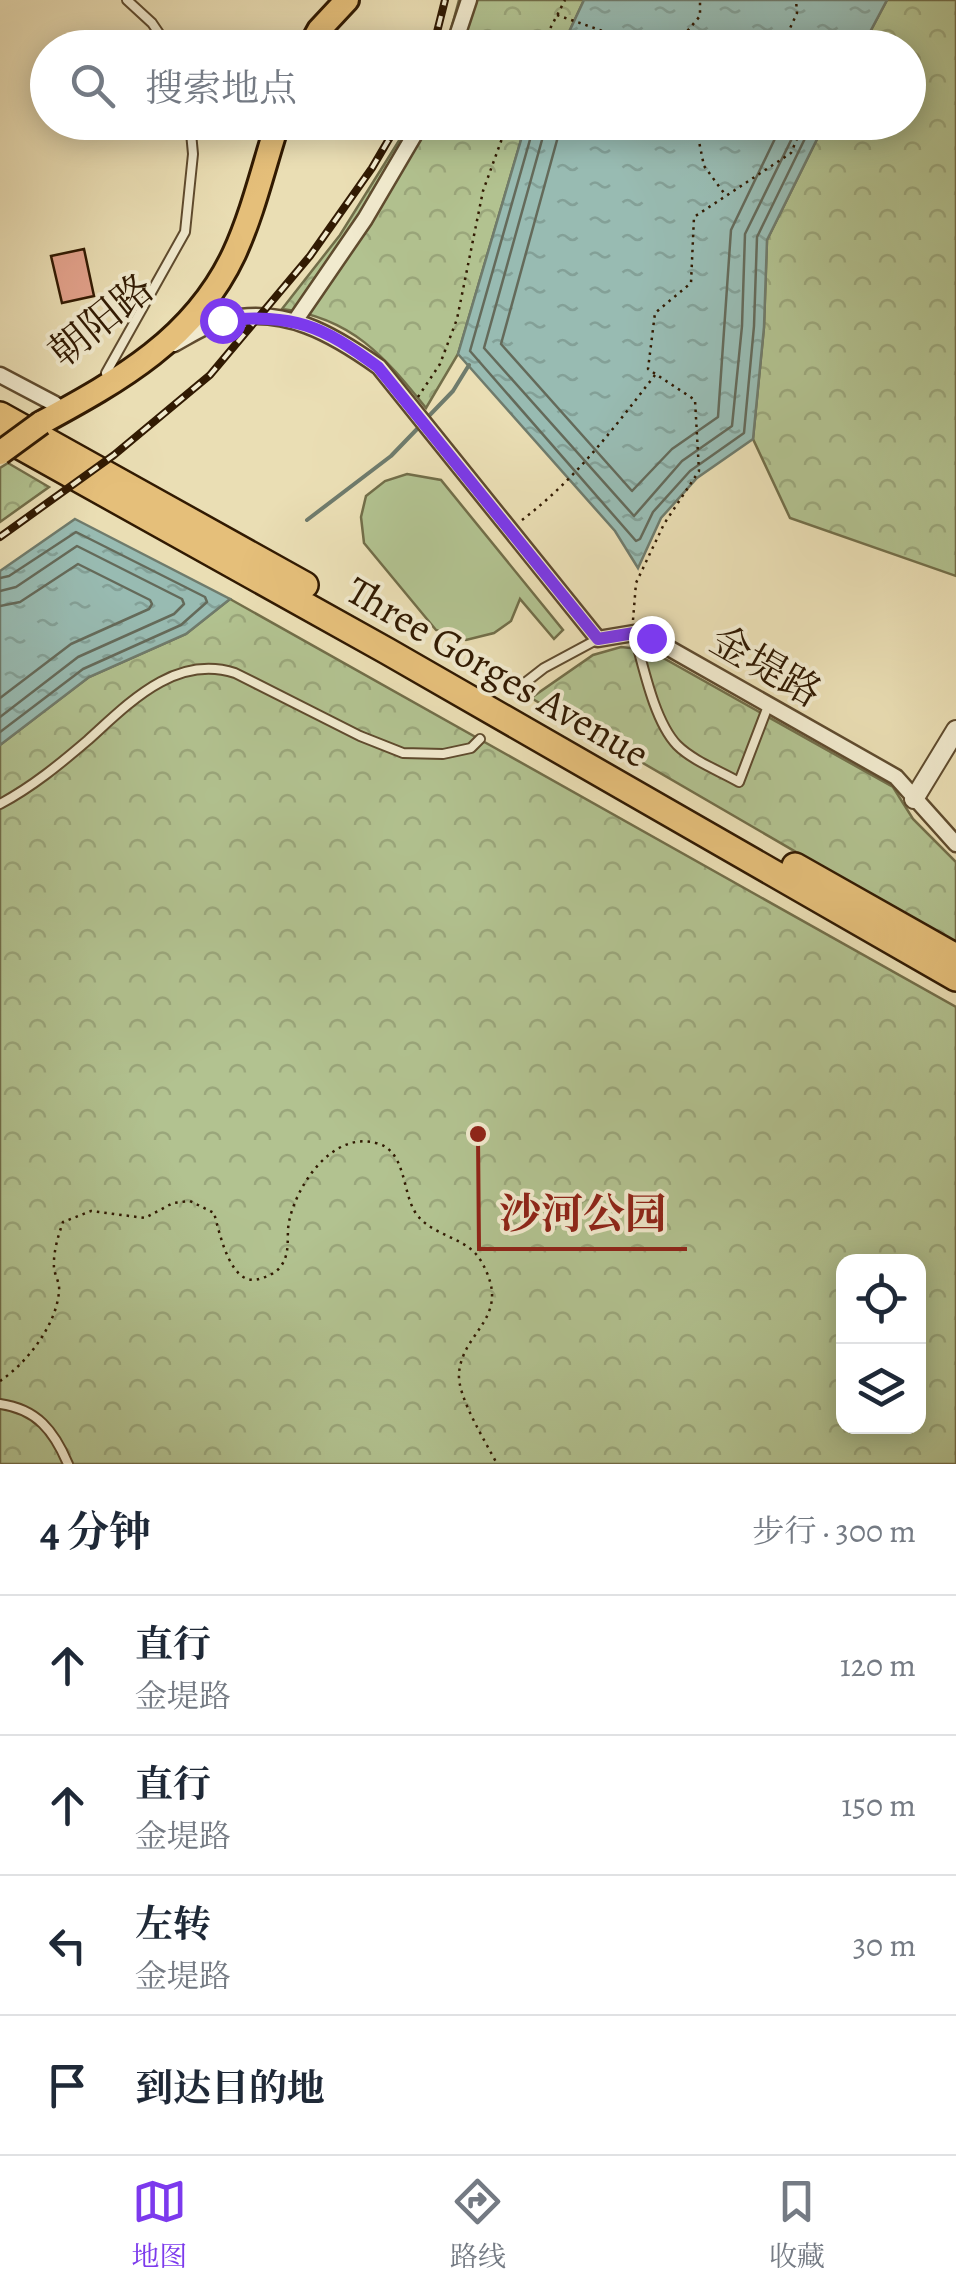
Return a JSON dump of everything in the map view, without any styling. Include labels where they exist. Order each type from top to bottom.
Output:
[{"type":"highway","name":"Three Gorges Avenue","points":[[0,415],[435,658],[956,958]]},
{"type":"highway","name":"Three Gorges Avenue","points":[[0,437],[387,651],[956,978]]},
{"type":"main road","points":[[302,30],[328,0]]},
{"type":"main road","points":[[318,30],[346,0]]},
{"type":"main road","name":"朝阳路","points":[[0,437],[106,373],[151,339],[196,290],[223,241],[258,140]]},
{"type":"main road","name":"朝阳路","points":[[0,454],[42,414],[112,384],[161,350],[206,300],[234,253],[272,140]]},
{"type":"street","points":[[459,30],[469,0]]},
{"type":"street","points":[[296,321],[411,140]]},
{"type":"street","points":[[161,350],[222,320],[262,316],[296,321],[344,342],[378,367],[598,639],[634,633]]},
{"type":"street","points":[[0,375],[42,414]]},
{"type":"street","name":"金堤路","points":[[634,633],[651,638],[896,777],[956,844]]},
{"type":"street","points":[[918,803],[956,730]]},
{"type":"street","points":[[918,803],[956,753]]},
{"type":"lane","points":[[127,0],[158,30]]},
{"type":"lane","points":[[106,373],[185,232],[192,140]]},
{"type":"lane","points":[[634,633],[648,686],[669,735],[680,749],[739,782],[769,704]]},
{"type":"lane","points":[[526,682],[598,639]]},
{"type":"lane","points":[[0,804],[47,774],[142,692],[186,670],[215,666],[403,753],[443,754],[472,748],[480,739]]},
{"type":"lane","points":[[0,1404],[16,1406],[39,1417],[58,1440],[68,1464]]},
{"type":"path","points":[[549,30],[565,0]]},
{"type":"path","points":[[688,30],[700,16],[700,0]]},
{"type":"path","points":[[789,30],[797,14],[796,0]]},
{"type":"path","points":[[557,15],[600,30]]},
{"type":"path","points":[[414,410],[440,364],[457,319],[483,191],[501,140]]},
{"type":"path","points":[[699,140],[704,166],[726,195]]},
{"type":"path","points":[[634,633],[632,601],[636,583],[664,524],[699,471],[695,400],[648,369],[655,313],[691,283],[694,217],[791,153],[796,140]]},
{"type":"path","points":[[510,529],[555,495],[593,456],[656,374]]},
{"type":"path","points":[[0,1381],[11,1374],[52,1320],[60,1288],[54,1268],[63,1222],[91,1210],[145,1218],[173,1202],[190,1201],[214,1214],[225,1252],[234,1267],[247,1280],[258,1281],[282,1264],[288,1248],[289,1220],[310,1172],[327,1156],[346,1146],[366,1141],[381,1143],[400,1164],[413,1210],[423,1222],[472,1248],[487,1274],[492,1297],[487,1320],[468,1350],[458,1377],[497,1464]]},
{"type":"green space","points":[[459,0],[584,0],[570,30],[451,30]]},
{"type":"green space","points":[[887,0],[956,0],[956,576],[790,518],[753,439],[764,327],[767,240],[817,140],[926,140],[926,30],[871,30]]},
{"type":"green space","points":[[399,140],[521,140],[458,354],[426,408],[364,342],[328,321],[282,309],[340,235]]},
{"type":"green space","points":[[8,463],[49,487],[0,522],[0,468]]},
{"type":"green space","points":[[407,474],[441,480],[563,630],[554,639],[520,599],[511,621],[494,633],[466,640],[436,630],[364,543],[361,517],[366,496],[385,481]]},
{"type":"green space","points":[[230,599],[956,1007],[956,1464],[0,1464],[0,745],[89,677],[186,634]]},
{"type":"green space","points":[[621,647],[649,650],[893,787],[913,819],[956,862],[956,945],[531,698],[593,655]]},
{"type":"water","points":[[584,0],[887,0],[871,30],[570,30]]},
{"type":"water","points":[[521,140],[817,140],[767,240],[764,327],[753,439],[697,478],[661,518],[638,568],[615,531],[458,354]]},
{"type":"water","points":[[75,519],[230,599],[186,634],[89,677],[0,745],[0,571]]},
{"type":"building","points":[[84,249],[94,296],[62,303],[51,256]]},
{"type":"waterway","points":[[425,420],[453,391],[469,365]]},
{"type":"waterway","points":[[307,520],[391,456],[419,427]]},
{"type":"railway","points":[[438,30],[445,0]]},
{"type":"railway","points":[[0,537],[114,455],[210,375],[310,256],[388,140]]},
{"type":"place","name":"沙河公园","points":[[478,1134]]},
{"type":"route","points":[[222,320],[262,316],[303,322],[344,342],[378,367],[598,639],[634,633],[651,638]]}]
